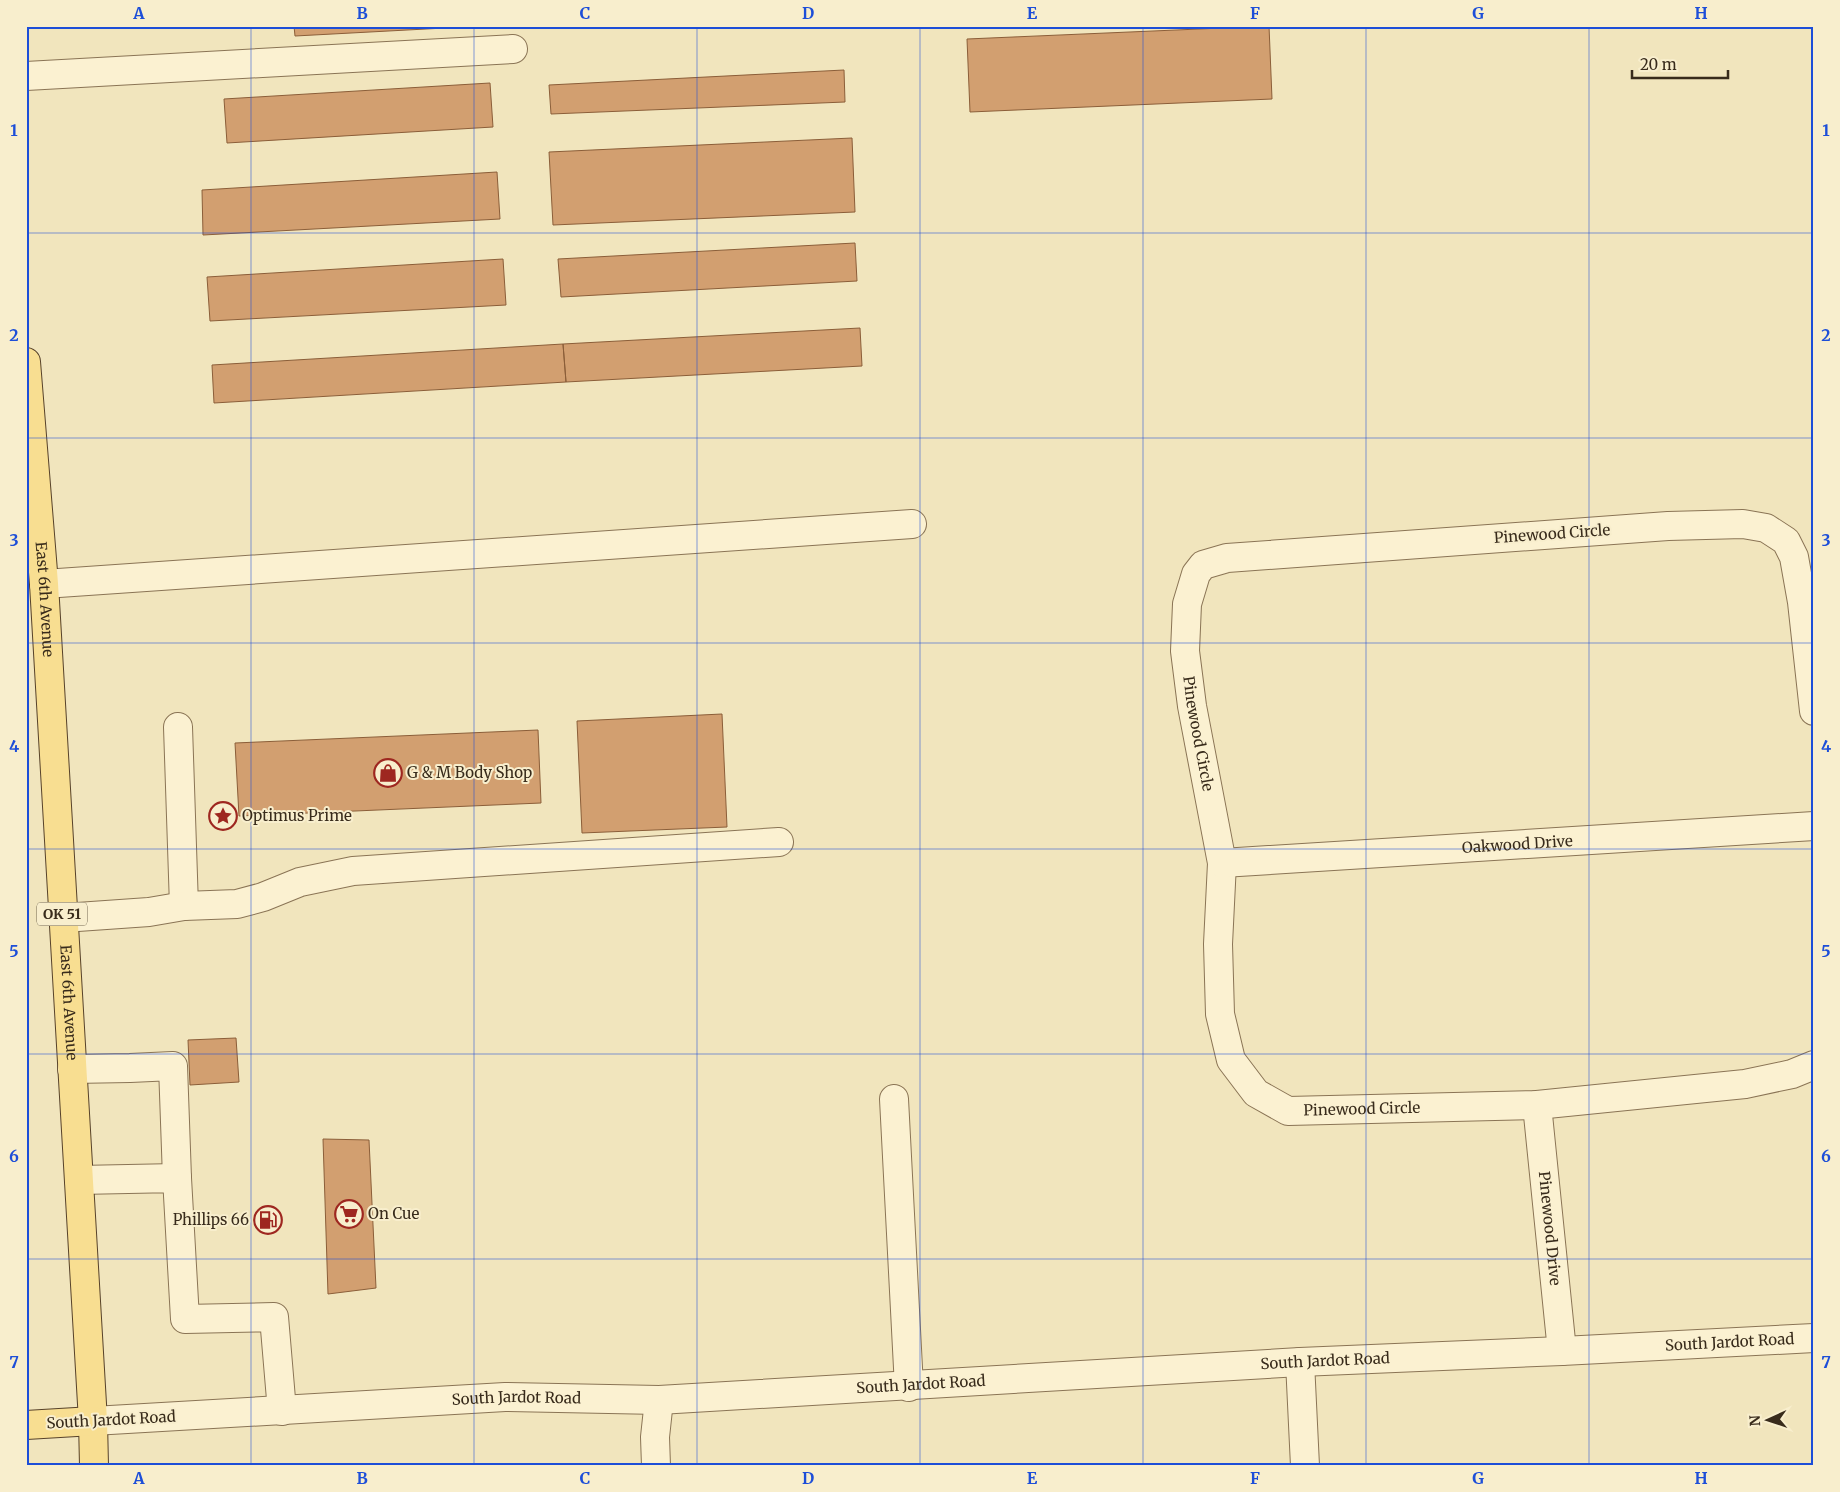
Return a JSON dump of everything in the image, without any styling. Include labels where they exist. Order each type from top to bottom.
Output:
[{"type":"main road","name":"East 6th Avenue","points":[[26,362],[44,584],[62,918],[93,1421],[94,1466]]},
{"type":"main road","name":"South Jardot Road","points":[[26,1425],[93,1421]]},
{"type":"street","points":[[26,76],[513,49]]},
{"type":"street","points":[[44,584],[912,524]]},
{"type":"street","name":"Pinewood Circle","points":[[1814,711],[1802,602],[1794,557],[1786,541],[1766,528],[1743,524],[1668,526],[1226,558],[1203,564],[1196,574],[1187,604],[1185,651],[1192,706],[1222,863],[1218,944],[1220,1014],[1231,1060],[1256,1093],[1288,1111],[1537,1104],[1745,1084],[1792,1074],[1814,1065]]},
{"type":"street","points":[[178,727],[184,906]]},
{"type":"street","name":"Oakwood Drive","points":[[1222,863],[1814,826]]},
{"type":"street","points":[[62,918],[149,912],[184,906],[238,904],[263,897],[300,882],[353,872],[780,842]]},
{"type":"street","points":[[72,1069],[173,1066],[184,1319],[274,1317],[282,1411]]},
{"type":"street","points":[[894,1098],[909,1387]]},
{"type":"street","name":"Pinewood Drive","points":[[1537,1104],[1562,1351]]},
{"type":"street","points":[[79,1180],[177,1178]]},
{"type":"street","name":"South Jardot Road","points":[[93,1421],[504,1398],[659,1400],[909,1387],[1300,1362],[1814,1338]]},
{"type":"street","points":[[1300,1362],[1305,1466]]},
{"type":"street","points":[[656,1466],[655,1437],[659,1400]]},
{"type":"building","points":[[294,26],[482,26],[295,36]]},
{"type":"building","points":[[1269,26],[1272,99],[970,112],[967,39]]},
{"type":"building","points":[[844,70],[845,102],[551,114],[549,85]]},
{"type":"building","points":[[490,83],[493,127],[227,143],[224,99]]},
{"type":"building","points":[[852,138],[855,212],[553,225],[549,152]]},
{"type":"building","points":[[497,172],[500,219],[203,235],[202,190]]},
{"type":"building","points":[[855,243],[857,281],[561,297],[558,259]]},
{"type":"building","points":[[503,259],[506,305],[210,321],[207,277]]},
{"type":"building","points":[[860,328],[862,366],[566,382],[563,344]]},
{"type":"building","points":[[563,344],[566,382],[214,403],[212,365]]},
{"type":"building","points":[[722,714],[727,827],[582,833],[577,721]]},
{"type":"building","name":"G & M Body Shop","points":[[538,730],[541,803],[239,816],[235,743]]},
{"type":"building","points":[[236,1038],[239,1082],[190,1085],[188,1040]]},
{"type":"building","name":"On Cue","points":[[323,1139],[369,1140],[376,1288],[328,1294]]},
{"type":"place","name":"G & M Body Shop","points":[[388,773]]},
{"type":"place","name":"Optimus Prime","points":[[223,816]]},
{"type":"place","name":"On Cue","points":[[349,1214]]},
{"type":"place","name":"Phillips 66","points":[[268,1220]]}]
